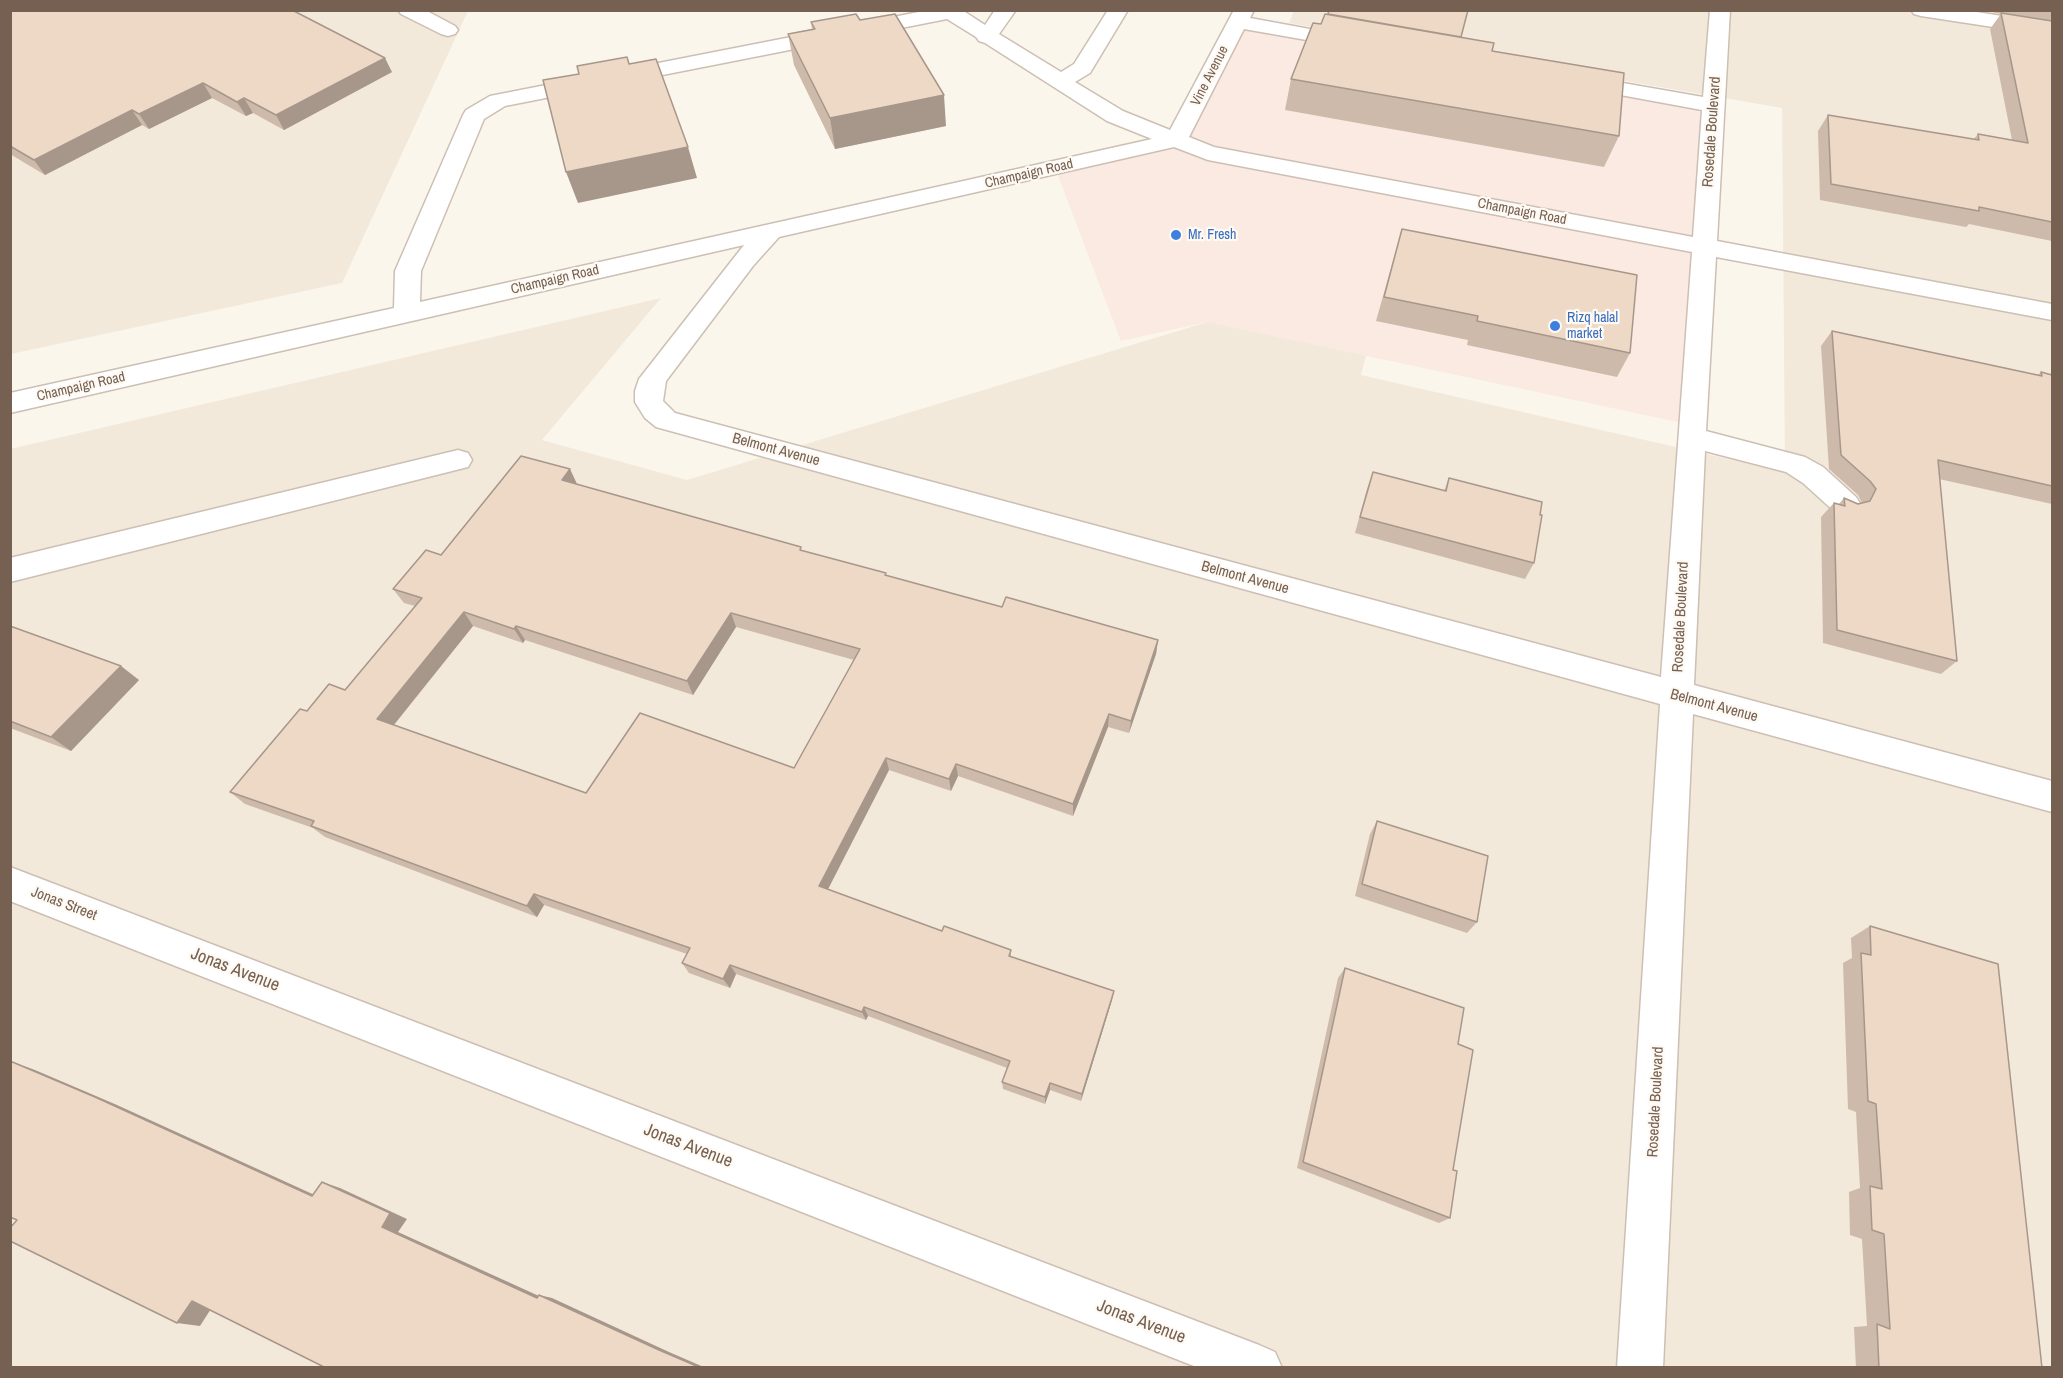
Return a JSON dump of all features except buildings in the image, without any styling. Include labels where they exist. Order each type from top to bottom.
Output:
[{"type":"street","points":[[408,10],[448,30]]},
{"type":"street","points":[[986,37],[1006,10]]},
{"type":"street","points":[[1060,82],[1082,68],[1118,10]]},
{"type":"street","name":"Rosedale Boulevard","points":[[1640,1368],[1678,696],[1678,645],[1720,10]]},
{"type":"street","points":[[1921,10],[2052,30]]},
{"type":"street","points":[[407,313],[408,271],[474,115],[498,100],[947,12],[1115,116],[1176,140]]},
{"type":"street","points":[[1241,16],[1371,45]]},
{"type":"street","name":"Vine Avenue","points":[[1176,140],[1241,16]]},
{"type":"street","points":[[1558,77],[1714,105]]},
{"type":"street","name":"Champaign Road","points":[[10,404],[1176,140],[1208,153],[2052,312]]},
{"type":"street","name":"Belmont Avenue","points":[[770,232],[744,260],[652,379],[649,402],[655,411],[666,420],[2052,797]]},
{"type":"street","points":[[1691,437],[1795,464],[1813,475],[1846,505]]},
{"type":"street","points":[[10,570],[458,460]]},
{"type":"street","name":"Jonas Street","points":[[10,884],[117,925]]},
{"type":"street","name":"Jonas Avenue","points":[[117,925],[1259,1368]]},
{"type":"shaded area","points":[[10,11],[468,11],[342,283],[11,354]]},
{"type":"shaded area","points":[[1294,11],[2052,11],[2052,1367],[11,1367],[10,449],[661,298],[542,440],[687,480],[1214,320],[1367,351],[1361,375],[1785,472],[1782,108],[1289,23]]},
{"type":"shaded area","points":[[1238,22],[1714,105],[1692,425],[1207,322],[1121,341],[1055,168],[1176,140]]},
{"type":"place","name":"Mr. Fresh","points":[[1176,235]]},
{"type":"place","name":"Rizq halal market","points":[[1555,326]]}]
